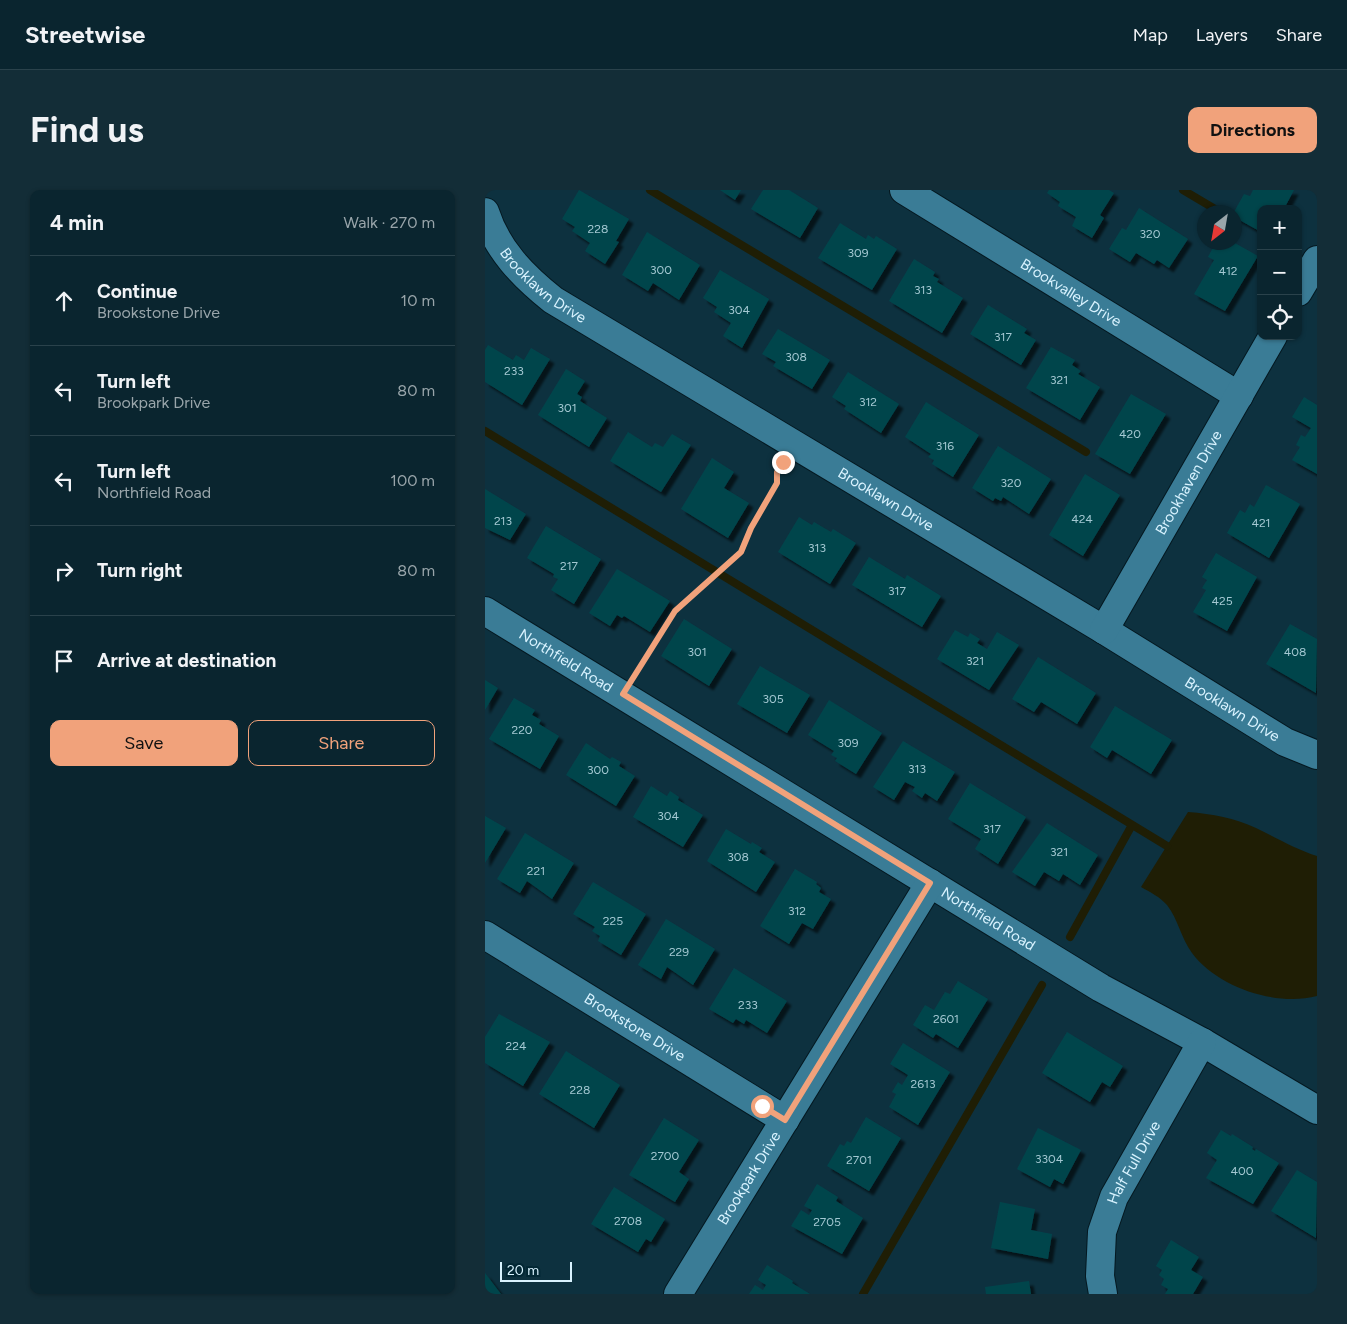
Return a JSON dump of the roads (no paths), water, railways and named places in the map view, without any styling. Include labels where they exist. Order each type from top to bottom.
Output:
[{"type":"street","name":"Brookvalley Drive","points":[[904,190],[1239,396]]},
{"type":"street","name":"Brooklawn Drive","points":[[485,212],[503,250],[525,277],[553,300],[1104,630],[1285,742],[1317,755]]},
{"type":"street","points":[[1302,285],[1317,260]]},
{"type":"street","name":"Brookhaven Drive","points":[[1104,630],[1271,340]]},
{"type":"street","name":"Northfield Road","points":[[485,611],[1101,988],[1202,1042],[1317,1110]]},
{"type":"street","name":"Brookpark Drive","points":[[678,1294],[930,883]]},
{"type":"street","name":"Brookstone Drive","points":[[485,935],[785,1120]]},
{"type":"street","name":"Half Full Drive","points":[[1103,1294],[1100,1276],[1102,1232],[1113,1197],[1202,1042]]},
{"type":"waterway","points":[[650,190],[1086,452]]},
{"type":"waterway","points":[[1183,190],[1208,205]]},
{"type":"waterway","points":[[485,431],[1167,846]]},
{"type":"waterway","points":[[1070,937],[1132,825]]},
{"type":"waterway","points":[[863,1294],[1042,985]]}]
